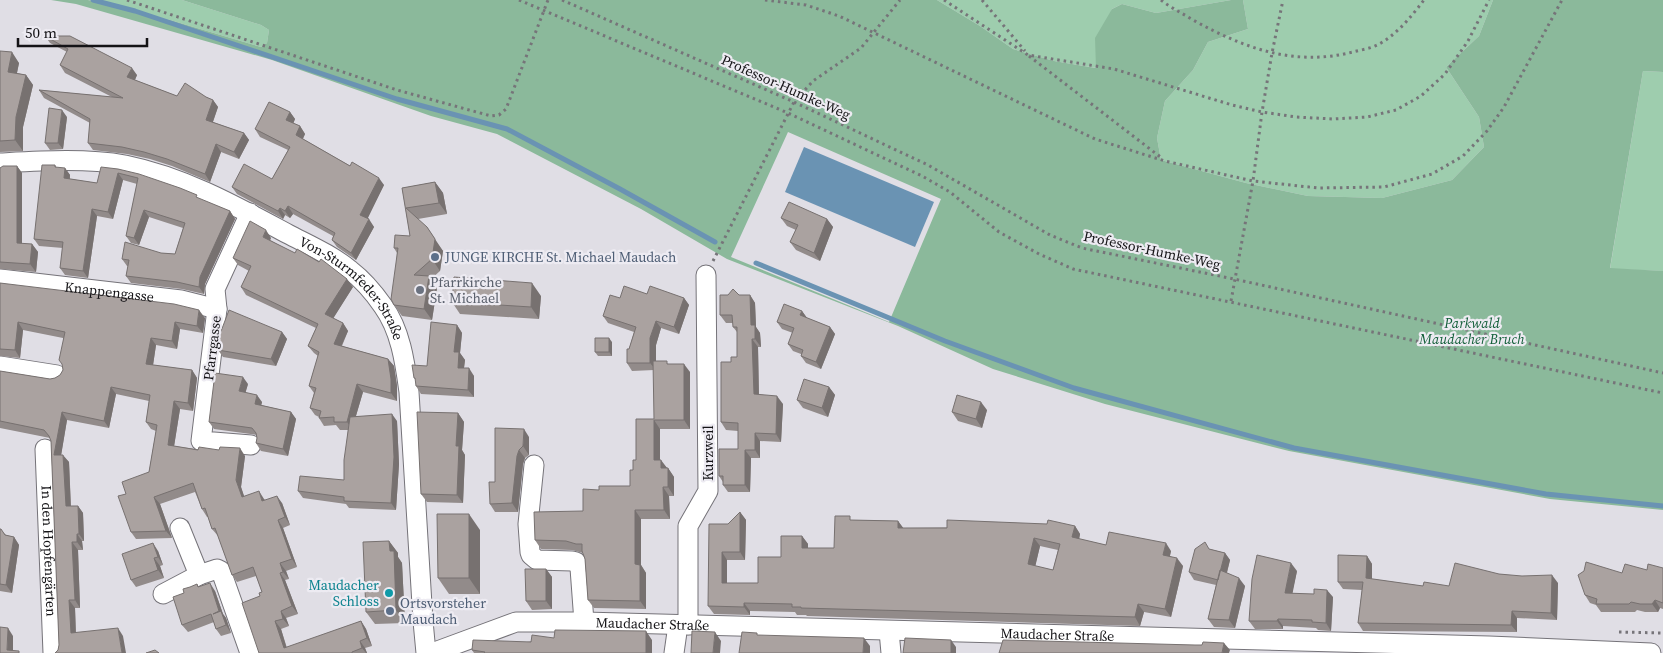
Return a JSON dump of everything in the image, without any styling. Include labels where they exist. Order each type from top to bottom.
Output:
[{"type":"street","name":"Von-Sturmfeder-Straße","points":[[0,163],[49,161],[123,165],[158,174],[218,197],[250,213],[350,269],[368,286],[393,324],[401,345],[409,392],[426,653]]},
{"type":"street","name":"Pfarrgasse","points":[[250,213],[215,289],[217,309],[201,441],[251,445]]},
{"type":"street","name":"Kurzweil","points":[[674,653],[683,625],[688,526],[708,491],[706,275]]},
{"type":"street","name":"Knappengasse","points":[[0,280],[181,300],[217,309]]},
{"type":"street","points":[[0,366],[57,375]]},
{"type":"street","name":"In den Hopfengärten","points":[[45,449],[53,653]]},
{"type":"street","points":[[534,465],[528,524],[530,552],[537,560],[576,562],[580,568],[584,622]]},
{"type":"street","points":[[180,528],[199,574]]},
{"type":"street","points":[[164,594],[199,574],[217,569],[221,571],[250,653]]},
{"type":"street","name":"Maudacher Straße","points":[[432,653],[469,646],[516,622],[584,622],[1652,653]]},
{"type":"street","points":[[889,631],[891,653]]},
{"type":"path","points":[[127,0],[397,90],[491,116],[499,115],[506,109],[548,0]]},
{"type":"path","points":[[519,0],[788,113],[922,176],[950,192],[999,232],[1039,254],[1073,268],[1663,393]]},
{"type":"path","name":"Professor-Humke-Weg","points":[[562,0],[794,102],[928,165],[1050,235],[1082,248],[1663,373]]},
{"type":"path","points":[[765,0],[806,5],[839,16],[1095,139],[1165,161],[1253,181],[1318,188],[1384,187],[1432,174],[1463,156],[1487,131],[1504,107],[1562,0]]},
{"type":"path","points":[[706,275],[794,102],[813,81],[862,48],[900,0]]},
{"type":"path","points":[[944,0],[1028,56],[1165,161]]},
{"type":"path","points":[[982,0],[1028,56],[1114,69],[1232,105],[1262,112],[1296,117],[1332,119],[1366,117],[1396,110],[1421,96],[1445,74],[1468,41],[1489,0]]},
{"type":"path","points":[[1161,0],[1209,28],[1246,45],[1272,54],[1308,58],[1341,55],[1375,47],[1396,32],[1424,0]]},
{"type":"path","points":[[1231,301],[1253,181],[1272,54],[1284,0]]},
{"type":"green space","name":"Parkwald Maudacher Bruch","points":[[51,0],[88,0],[170,20],[261,47],[267,43],[269,30],[261,25],[182,0],[937,0],[1013,49],[1054,61],[1096,68],[1095,38],[1112,9],[1122,4],[1156,13],[1231,0],[1243,0],[1248,29],[1208,42],[1193,70],[1165,101],[1157,138],[1161,160],[1246,183],[1308,196],[1382,198],[1452,180],[1484,147],[1479,117],[1446,67],[1479,36],[1493,0],[1663,0],[1663,72],[1643,71],[1610,268],[1663,271],[1663,510],[1550,499],[1289,451],[1105,404],[993,369],[898,326],[727,259],[641,209],[497,134],[431,116],[272,60],[76,4]],"holes":[[[788,132],[941,199],[889,322],[731,257]]]},
{"type":"green space","points":[[88,0],[182,0],[261,25],[269,30],[267,43],[261,47],[170,20]]},
{"type":"green space","points":[[937,0],[1231,0],[1156,13],[1122,4],[1112,9],[1097,68],[1054,61],[1013,49]]},
{"type":"green space","points":[[1243,0],[1493,0],[1479,36],[1446,67],[1479,117],[1484,147],[1452,180],[1382,198],[1308,196],[1246,183],[1161,160],[1157,138],[1165,101],[1193,70],[1208,42],[1248,29]]},
{"type":"green space","points":[[1643,71],[1663,72],[1663,271],[1610,269]]},
{"type":"water","points":[[804,147],[934,202],[915,247],[785,192]]},
{"type":"building","points":[[45,36],[70,36],[132,68],[127,77],[177,96],[185,83],[213,100],[206,120],[244,133],[234,152],[216,144],[205,174],[144,152],[88,143],[90,119],[39,90],[123,98],[60,65],[68,49]]},
{"type":"building","points":[[0,51],[12,52],[8,72],[26,75],[16,117],[15,140],[0,141]]},
{"type":"building","points":[[269,102],[290,112],[286,120],[300,126],[296,135],[350,166],[352,162],[379,178],[360,215],[369,219],[351,253],[332,240],[335,233],[288,206],[285,211],[280,208],[278,211],[232,187],[244,164],[272,179],[290,147],[255,129]]},
{"type":"building","points":[[49,108],[62,110],[58,143],[45,143]]},
{"type":"building","points":[[42,165],[55,165],[55,167],[65,168],[64,178],[97,183],[101,167],[139,174],[180,188],[230,211],[200,277],[199,287],[177,282],[126,276],[129,260],[122,259],[125,242],[161,253],[175,254],[185,223],[144,210],[134,238],[126,236],[138,178],[118,173],[108,212],[92,209],[83,271],[60,268],[63,242],[34,239]]},
{"type":"building","points":[[3,166],[17,166],[17,243],[32,244],[30,264],[0,262],[0,168]]},
{"type":"building","points":[[435,182],[439,203],[406,208],[427,227],[435,239],[432,259],[414,275],[429,276],[424,309],[394,305],[391,299],[398,248],[394,248],[395,235],[410,236],[402,188]]},
{"type":"building","points":[[789,202],[827,219],[814,253],[790,242],[798,225],[781,218]]},
{"type":"building","points":[[250,221],[266,230],[263,237],[295,253],[297,249],[319,262],[321,259],[347,279],[325,314],[343,323],[334,344],[388,359],[391,393],[357,384],[347,422],[334,422],[334,417],[319,418],[321,411],[310,408],[316,388],[309,386],[319,352],[308,346],[318,324],[241,287],[251,266],[233,258]]},
{"type":"building","points":[[454,277],[532,283],[531,307],[452,302]]},
{"type":"building","points":[[0,283],[174,304],[199,310],[197,326],[175,322],[172,341],[151,338],[146,364],[192,370],[188,403],[174,401],[168,445],[198,450],[199,447],[219,450],[220,447],[240,448],[236,480],[242,497],[259,491],[262,501],[277,496],[285,517],[278,520],[292,559],[280,563],[283,572],[280,573],[292,606],[281,611],[283,619],[275,621],[284,648],[361,621],[367,638],[360,641],[362,648],[352,653],[259,653],[242,603],[260,596],[259,593],[262,592],[253,567],[232,575],[215,528],[212,529],[205,508],[202,509],[193,483],[154,497],[166,531],[131,532],[118,496],[126,494],[122,482],[149,472],[157,425],[146,422],[150,395],[111,387],[104,421],[62,412],[54,455],[63,455],[66,506],[78,506],[79,534],[77,534],[77,542],[72,542],[75,600],[69,600],[71,633],[118,628],[122,653],[55,653],[59,645],[51,441],[44,430],[0,421],[0,371],[50,379],[60,375],[63,370],[59,360],[65,332],[18,322],[15,350],[0,349]]},
{"type":"building","points":[[624,286],[647,294],[650,286],[684,298],[674,327],[656,321],[650,338],[650,363],[627,363],[627,349],[629,349],[636,327],[603,316],[610,295],[620,298]]},
{"type":"building","points":[[733,289],[739,295],[750,295],[751,325],[755,325],[755,339],[752,339],[754,394],[777,396],[776,434],[755,433],[755,450],[745,450],[745,485],[723,485],[723,476],[719,476],[719,449],[738,449],[738,423],[721,422],[721,362],[731,362],[731,357],[737,357],[737,327],[733,327],[732,315],[720,315],[720,295],[728,295]]},
{"type":"building","points":[[784,304],[802,311],[800,315],[830,327],[816,362],[801,356],[803,350],[788,344],[794,328],[777,322]]},
{"type":"building","points":[[229,310],[282,332],[271,359],[218,350],[220,334]]},
{"type":"building","points":[[431,322],[457,325],[454,352],[459,352],[458,368],[469,368],[468,390],[416,386],[412,365],[427,366]]},
{"type":"building","points":[[595,338],[609,338],[609,352],[595,352]]},
{"type":"building","points":[[653,361],[667,361],[667,364],[684,364],[684,420],[654,420],[654,460],[661,460],[661,468],[668,468],[668,487],[663,487],[664,510],[635,510],[635,564],[640,565],[640,601],[588,600],[582,544],[566,541],[535,540],[534,512],[583,511],[583,489],[599,490],[599,486],[630,486],[630,470],[633,470],[633,460],[636,460],[636,419],[654,419]]},
{"type":"building","points":[[215,373],[243,377],[239,391],[257,395],[255,404],[291,412],[283,449],[256,443],[256,433],[252,428],[209,422]]},
{"type":"building","points":[[804,379],[829,387],[822,408],[797,400]]},
{"type":"building","points":[[957,395],[981,402],[976,419],[952,412]]},
{"type":"building","points":[[417,412],[458,413],[456,446],[459,446],[457,495],[421,494]]},
{"type":"building","points":[[392,414],[394,457],[391,503],[344,501],[344,497],[298,491],[300,476],[344,480],[344,460],[350,417]]},
{"type":"building","points":[[495,428],[524,429],[523,446],[517,456],[512,503],[490,504],[489,482],[495,482]]},
{"type":"building","points":[[740,512],[740,552],[722,552],[722,583],[758,583],[758,557],[781,557],[781,536],[802,536],[802,548],[834,548],[835,516],[850,516],[850,520],[898,521],[898,528],[947,528],[947,520],[1047,524],[1048,520],[1075,526],[1072,537],[1106,545],[1109,532],[1166,543],[1163,555],[1177,558],[1165,609],[1138,604],[1135,617],[801,608],[792,607],[792,604],[744,603],[744,607],[708,606],[709,524],[728,524]],"holes":[[[1034,538],[1060,544],[1053,570],[1028,564]]]},
{"type":"building","points":[[437,514],[469,514],[469,578],[438,578]]},
{"type":"building","points":[[0,529],[5,535],[14,537],[6,585],[0,584]]},
{"type":"building","name":"Maudacher Schloss","points":[[389,541],[390,551],[394,551],[396,610],[366,612],[363,542]]},
{"type":"building","points":[[1205,542],[1209,549],[1225,553],[1218,580],[1189,572],[1195,549]]},
{"type":"building","points":[[153,543],[158,557],[154,558],[158,570],[131,580],[122,554]]},
{"type":"building","points":[[1257,555],[1291,563],[1285,593],[1314,594],[1314,589],[1327,590],[1326,623],[1312,622],[1312,620],[1278,619],[1277,621],[1249,621],[1252,579]]},
{"type":"building","points":[[1338,555],[1367,556],[1366,578],[1423,586],[1424,582],[1449,586],[1455,563],[1499,574],[1522,576],[1552,575],[1551,613],[1512,611],[1511,625],[1358,623],[1363,582],[1338,582]]},
{"type":"building","points":[[1586,562],[1622,573],[1625,564],[1647,570],[1648,564],[1663,568],[1663,603],[1655,600],[1652,604],[1631,602],[1629,604],[1596,604],[1597,599],[1585,595],[1578,575],[1584,571]]},
{"type":"building","points":[[525,569],[546,569],[546,601],[526,601]]},
{"type":"building","points":[[1220,570],[1239,578],[1229,620],[1208,619]]},
{"type":"building","points":[[210,583],[219,611],[213,614],[221,611],[226,625],[216,629],[211,614],[182,625],[173,597],[184,593],[183,589],[197,584],[198,587]]},
{"type":"building","points":[[0,627],[8,628],[7,650],[19,651],[19,653],[0,653]]},
{"type":"building","points":[[555,630],[646,631],[646,653],[484,653],[472,650],[473,640],[531,642],[532,635],[554,638]]},
{"type":"building","points":[[692,631],[715,632],[713,653],[691,653]]},
{"type":"building","points":[[742,632],[757,633],[757,635],[864,638],[863,653],[739,653]]},
{"type":"building","points":[[905,638],[951,640],[951,653],[903,653]]},
{"type":"building","points":[[1003,640],[1195,645],[1202,645],[1203,642],[1224,643],[1222,653],[999,653]]},
{"type":"building","points":[[155,650],[159,653],[146,653]]},
{"type":"waterway","points":[[93,0],[135,11],[397,99],[507,129],[715,242]]},
{"type":"waterway","points":[[756,263],[945,341],[1074,388],[1294,448],[1546,494],[1663,506]]},
{"type":"place","name":"JUNGE KIRCHE St. Michael Maudach","points":[[435,257]]},
{"type":"place","name":"Pfarrkirche St. Michael","points":[[420,290]]},
{"type":"place","name":"Maudacher Schloss","points":[[389,593]]},
{"type":"place","name":"Ortsvorsteher Maudach","points":[[390,611]]}]
